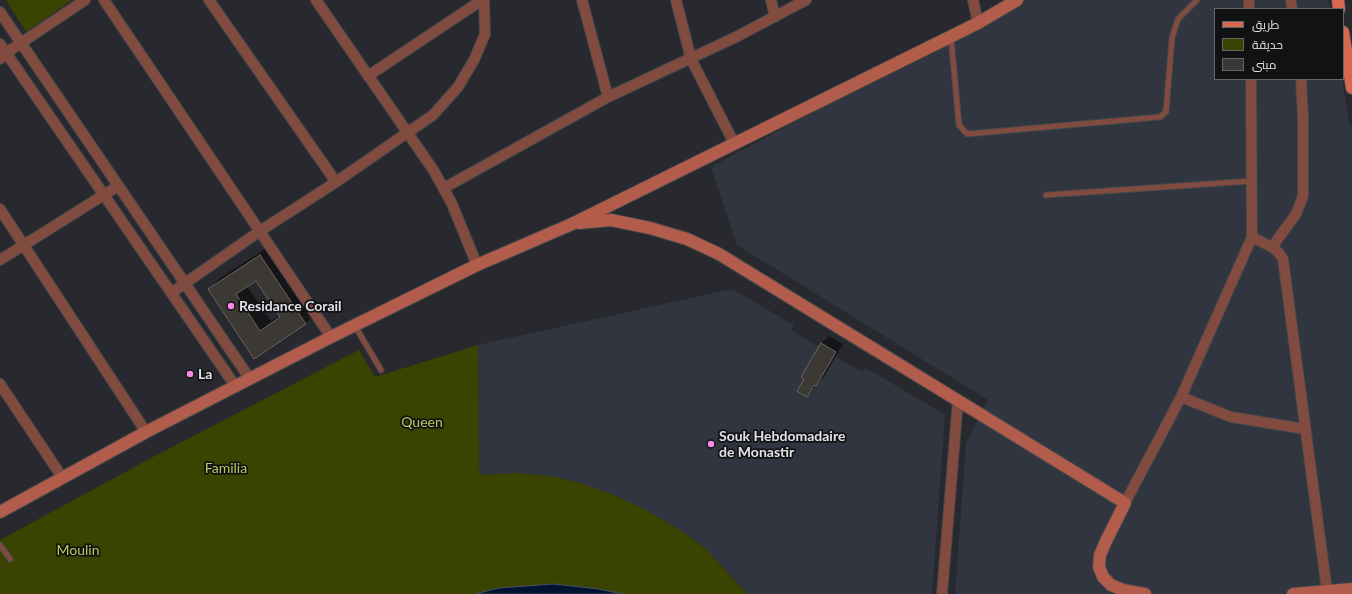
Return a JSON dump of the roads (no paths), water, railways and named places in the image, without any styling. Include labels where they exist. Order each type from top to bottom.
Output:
[{"type":"main road","points":[[1344,38],[1352,88]]},
{"type":"street","points":[[3,56],[85,0]]},
{"type":"street","points":[[104,0],[331,337]]},
{"type":"street","points":[[209,0],[336,182]]},
{"type":"street","points":[[316,0],[444,188],[477,265]]},
{"type":"street","points":[[368,76],[483,0]]},
{"type":"street","points":[[171,293],[260,231],[336,182],[433,115],[458,87],[474,60],[485,34],[483,0]]},
{"type":"street","points":[[582,0],[608,97]]},
{"type":"street","points":[[676,0],[691,59],[734,143]]},
{"type":"street","points":[[771,0],[775,17]]},
{"type":"street","points":[[444,188],[608,97],[691,59],[806,0]]},
{"type":"street","points":[[973,0],[978,23]]},
{"type":"street","points":[[0,512],[146,432],[331,337],[477,265],[572,224],[978,23],[1017,0]]},
{"type":"street","points":[[0,12],[250,379]]},
{"type":"street","points":[[0,44],[3,56],[104,195],[236,387]]},
{"type":"street","points":[[1145,594],[1123,590],[1111,585],[1104,577],[1099,567],[1100,555],[1125,503],[1181,398],[1252,237],[1250,80]]},
{"type":"street","points":[[1272,246],[1296,214],[1303,196],[1303,117],[1301,80]]},
{"type":"street","points":[[0,260],[118,186]]},
{"type":"street","points":[[0,209],[146,432]]},
{"type":"street","points":[[572,224],[610,220],[650,228],[687,239],[712,251],[749,271],[1125,503]]},
{"type":"street","points":[[1252,237],[1272,246],[1283,260],[1327,591]]},
{"type":"street","points":[[0,384],[3,396],[62,477]]},
{"type":"street","points":[[1181,398],[1231,417],[1305,429]]},
{"type":"street","points":[[942,594],[958,400]]},
{"type":"street","points":[[1293,594],[1352,589]]},
{"type":"lane","points":[[951,36],[959,125],[967,134],[1160,117],[1166,112],[1172,38],[1178,19],[1197,0]]},
{"type":"lane","points":[[1046,195],[1252,181]]},
{"type":"lane","points":[[355,325],[381,370]]},
{"type":"lane","points":[[0,545],[10,559]]},
{"type":"water","points":[[554,584],[598,589],[623,594],[475,594],[499,588]]},
{"type":"place","name":"Residance Corail","points":[[231,306]]},
{"type":"place","name":"La","points":[[190,374]]},
{"type":"place","name":"Souk Hebdomadaire de Monastir","points":[[711,444]]},
{"type":"park label","name":"Queen","points":[[422,422]]},
{"type":"park label","name":"Familia","points":[[226,468]]},
{"type":"park label","name":"Moulin","points":[[78,550]]}]
